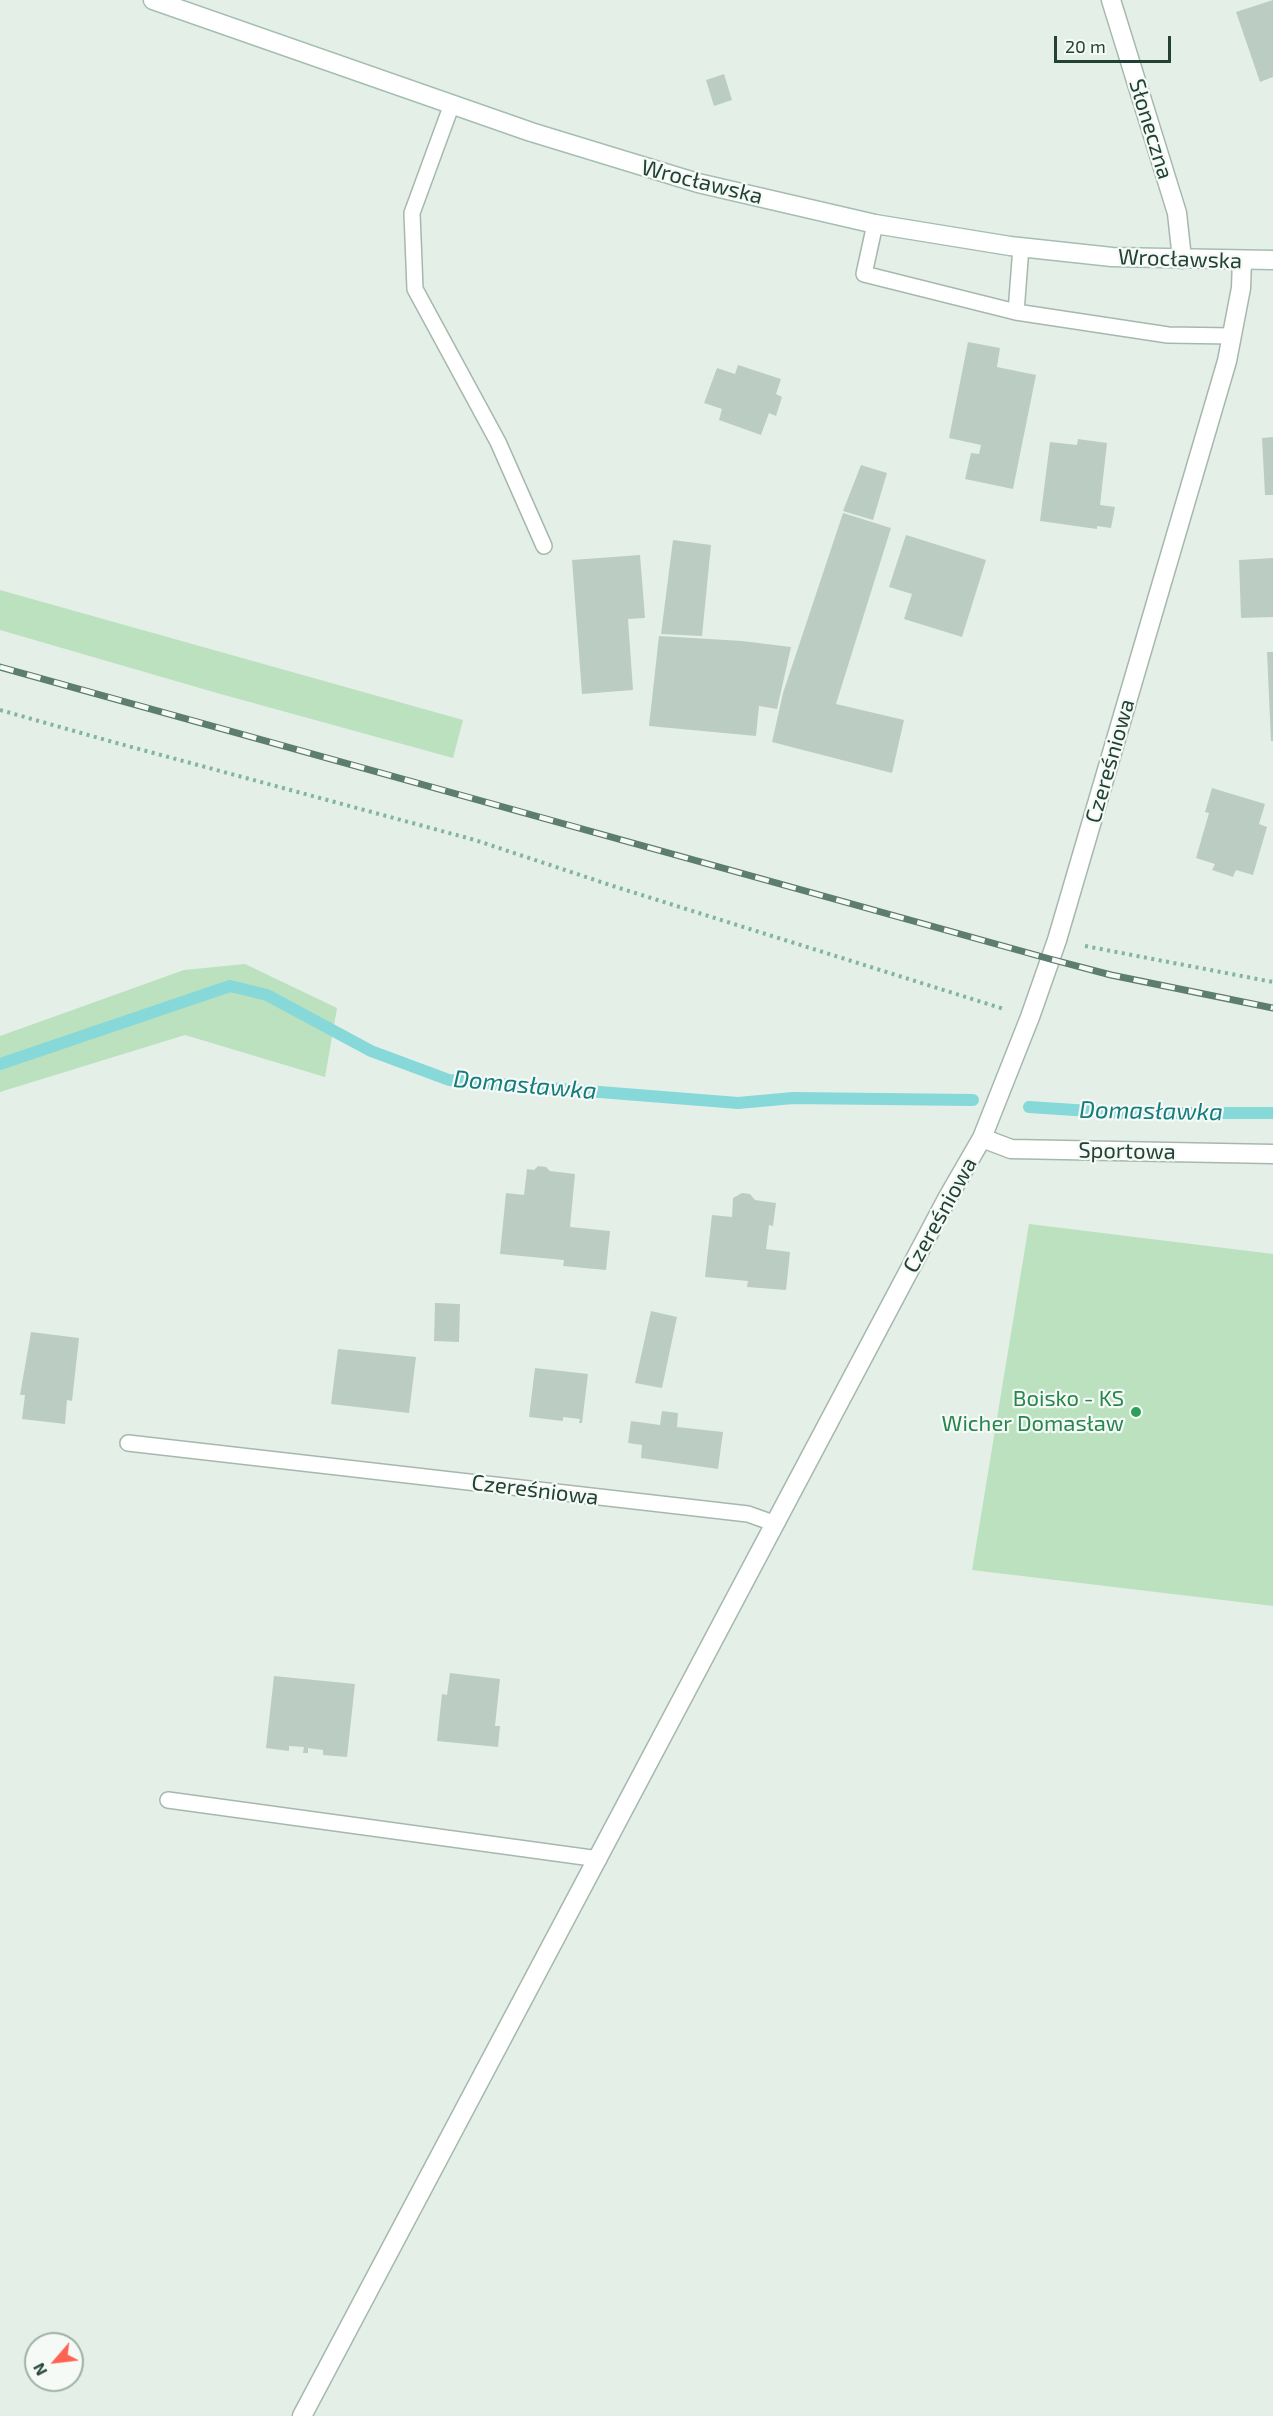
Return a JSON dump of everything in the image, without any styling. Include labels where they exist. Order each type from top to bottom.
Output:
[{"type":"street","name":"Wrocławska","points":[[153,0],[531,132],[667,174],[875,224],[1021,247],[1112,257],[1273,260]]},
{"type":"street","name":"Słoneczna","points":[[1111,0],[1177,213],[1182,259]]},
{"type":"street","name":"Czereśniowa","points":[[776,1524],[948,1197],[982,1138],[1030,1017],[1057,940],[1227,361],[1241,288],[1242,261]]},
{"type":"street","name":"Sportowa","points":[[982,1138],[1011,1149],[1273,1154]]},
{"type":"street","points":[[302,2416],[776,1524]]},
{"type":"lane","points":[[452,104],[412,213],[415,289],[498,442],[544,546]]},
{"type":"lane","points":[[875,224],[864,274],[1016,312],[1168,335],[1233,336]]},
{"type":"lane","points":[[1016,312],[1021,247]]},
{"type":"lane","name":"Czereśniowa","points":[[128,1443],[748,1514],[776,1524]]},
{"type":"lane","points":[[168,1800],[598,1859]]},
{"type":"path","points":[[0,710],[124,746],[475,840],[622,889],[1030,1017]]},
{"type":"path","points":[[1057,940],[1273,982]]},
{"type":"green space","points":[[0,590],[463,720],[453,758],[0,630]]},
{"type":"green space","points":[[245,964],[337,1008],[325,1077],[185,1035],[0,1092],[0,1036],[184,970]]},
{"type":"green space","name":"Boisko - KS Wicher Domasław","points":[[1029,1224],[1273,1254],[1273,1606],[972,1570]]},
{"type":"building","points":[[1273,0],[1273,77],[1260,82],[1236,12]]},
{"type":"building","points":[[724,74],[732,100],[714,106],[706,80]]},
{"type":"building","points":[[968,342],[1000,348],[997,367],[1036,375],[1013,489],[965,479],[971,453],[979,454],[981,445],[949,438]]},
{"type":"building","points":[[738,365],[781,379],[776,394],[782,397],[776,416],[769,413],[761,435],[719,420],[722,409],[704,403],[717,368],[735,374]]},
{"type":"building","points":[[1273,437],[1273,495],[1265,495],[1262,438]]},
{"type":"building","points":[[1078,439],[1107,443],[1100,505],[1115,507],[1111,528],[1097,526],[1097,529],[1040,521],[1050,442],[1077,445]]},
{"type":"building","points":[[861,465],[887,473],[873,520],[843,511]]},
{"type":"building","points":[[843,513],[891,528],[836,704],[904,720],[892,773],[772,742],[783,693]]},
{"type":"building","points":[[906,535],[986,560],[962,637],[904,619],[912,594],[889,587]]},
{"type":"building","points":[[673,540],[711,545],[702,636],[661,634]]},
{"type":"building","points":[[640,555],[645,618],[628,619],[633,690],[582,694],[572,560]]},
{"type":"building","points":[[1273,558],[1273,617],[1241,618],[1239,560]]},
{"type":"building","points":[[659,636],[742,641],[791,647],[777,709],[759,706],[756,736],[649,726]]},
{"type":"building","points":[[1267,652],[1273,652],[1273,741],[1271,741]]},
{"type":"building","points":[[1212,788],[1265,804],[1259,824],[1267,827],[1253,875],[1236,870],[1233,877],[1212,870],[1215,864],[1196,858],[1209,813],[1205,812]]},
{"type":"building","points":[[538,1166],[546,1167],[550,1171],[575,1174],[570,1227],[610,1231],[606,1270],[563,1266],[564,1260],[500,1254],[506,1193],[524,1195],[527,1169],[534,1170]]},
{"type":"building","points":[[742,1193],[750,1194],[755,1200],[776,1203],[773,1226],[769,1225],[766,1249],[790,1252],[786,1290],[747,1287],[748,1281],[705,1277],[712,1215],[732,1217],[733,1198]]},
{"type":"building","points":[[435,1303],[460,1304],[459,1342],[434,1341]]},
{"type":"building","points":[[651,1311],[677,1317],[662,1388],[635,1383]]},
{"type":"building","points":[[31,1332],[79,1338],[72,1401],[67,1400],[65,1424],[22,1419],[25,1395],[20,1395]]},
{"type":"building","points":[[338,1349],[416,1357],[409,1413],[331,1404]]},
{"type":"building","points":[[535,1368],[588,1374],[582,1423],[579,1423],[580,1419],[563,1417],[563,1421],[529,1417]]},
{"type":"building","points":[[662,1411],[678,1413],[677,1427],[723,1432],[718,1469],[641,1458],[642,1445],[628,1443],[631,1421],[660,1425]]},
{"type":"building","points":[[450,1673],[500,1679],[495,1726],[500,1726],[498,1747],[437,1741],[442,1694],[447,1695]]},
{"type":"building","points":[[274,1676],[355,1684],[347,1757],[323,1755],[323,1750],[308,1748],[308,1753],[303,1753],[304,1747],[289,1746],[289,1751],[266,1748]]},
{"type":"waterway","name":"Domasławka","points":[[0,1064],[230,986],[267,995],[371,1051],[449,1080],[738,1103],[793,1098],[973,1100]]},
{"type":"waterway","name":"Domasławka","points":[[1029,1107],[1120,1113],[1273,1113]]},
{"type":"railway","points":[[0,667],[1050,959],[1111,975],[1273,1008]]},
{"type":"place","name":"Boisko - KS Wicher Domasław","points":[[1136,1412]]}]
